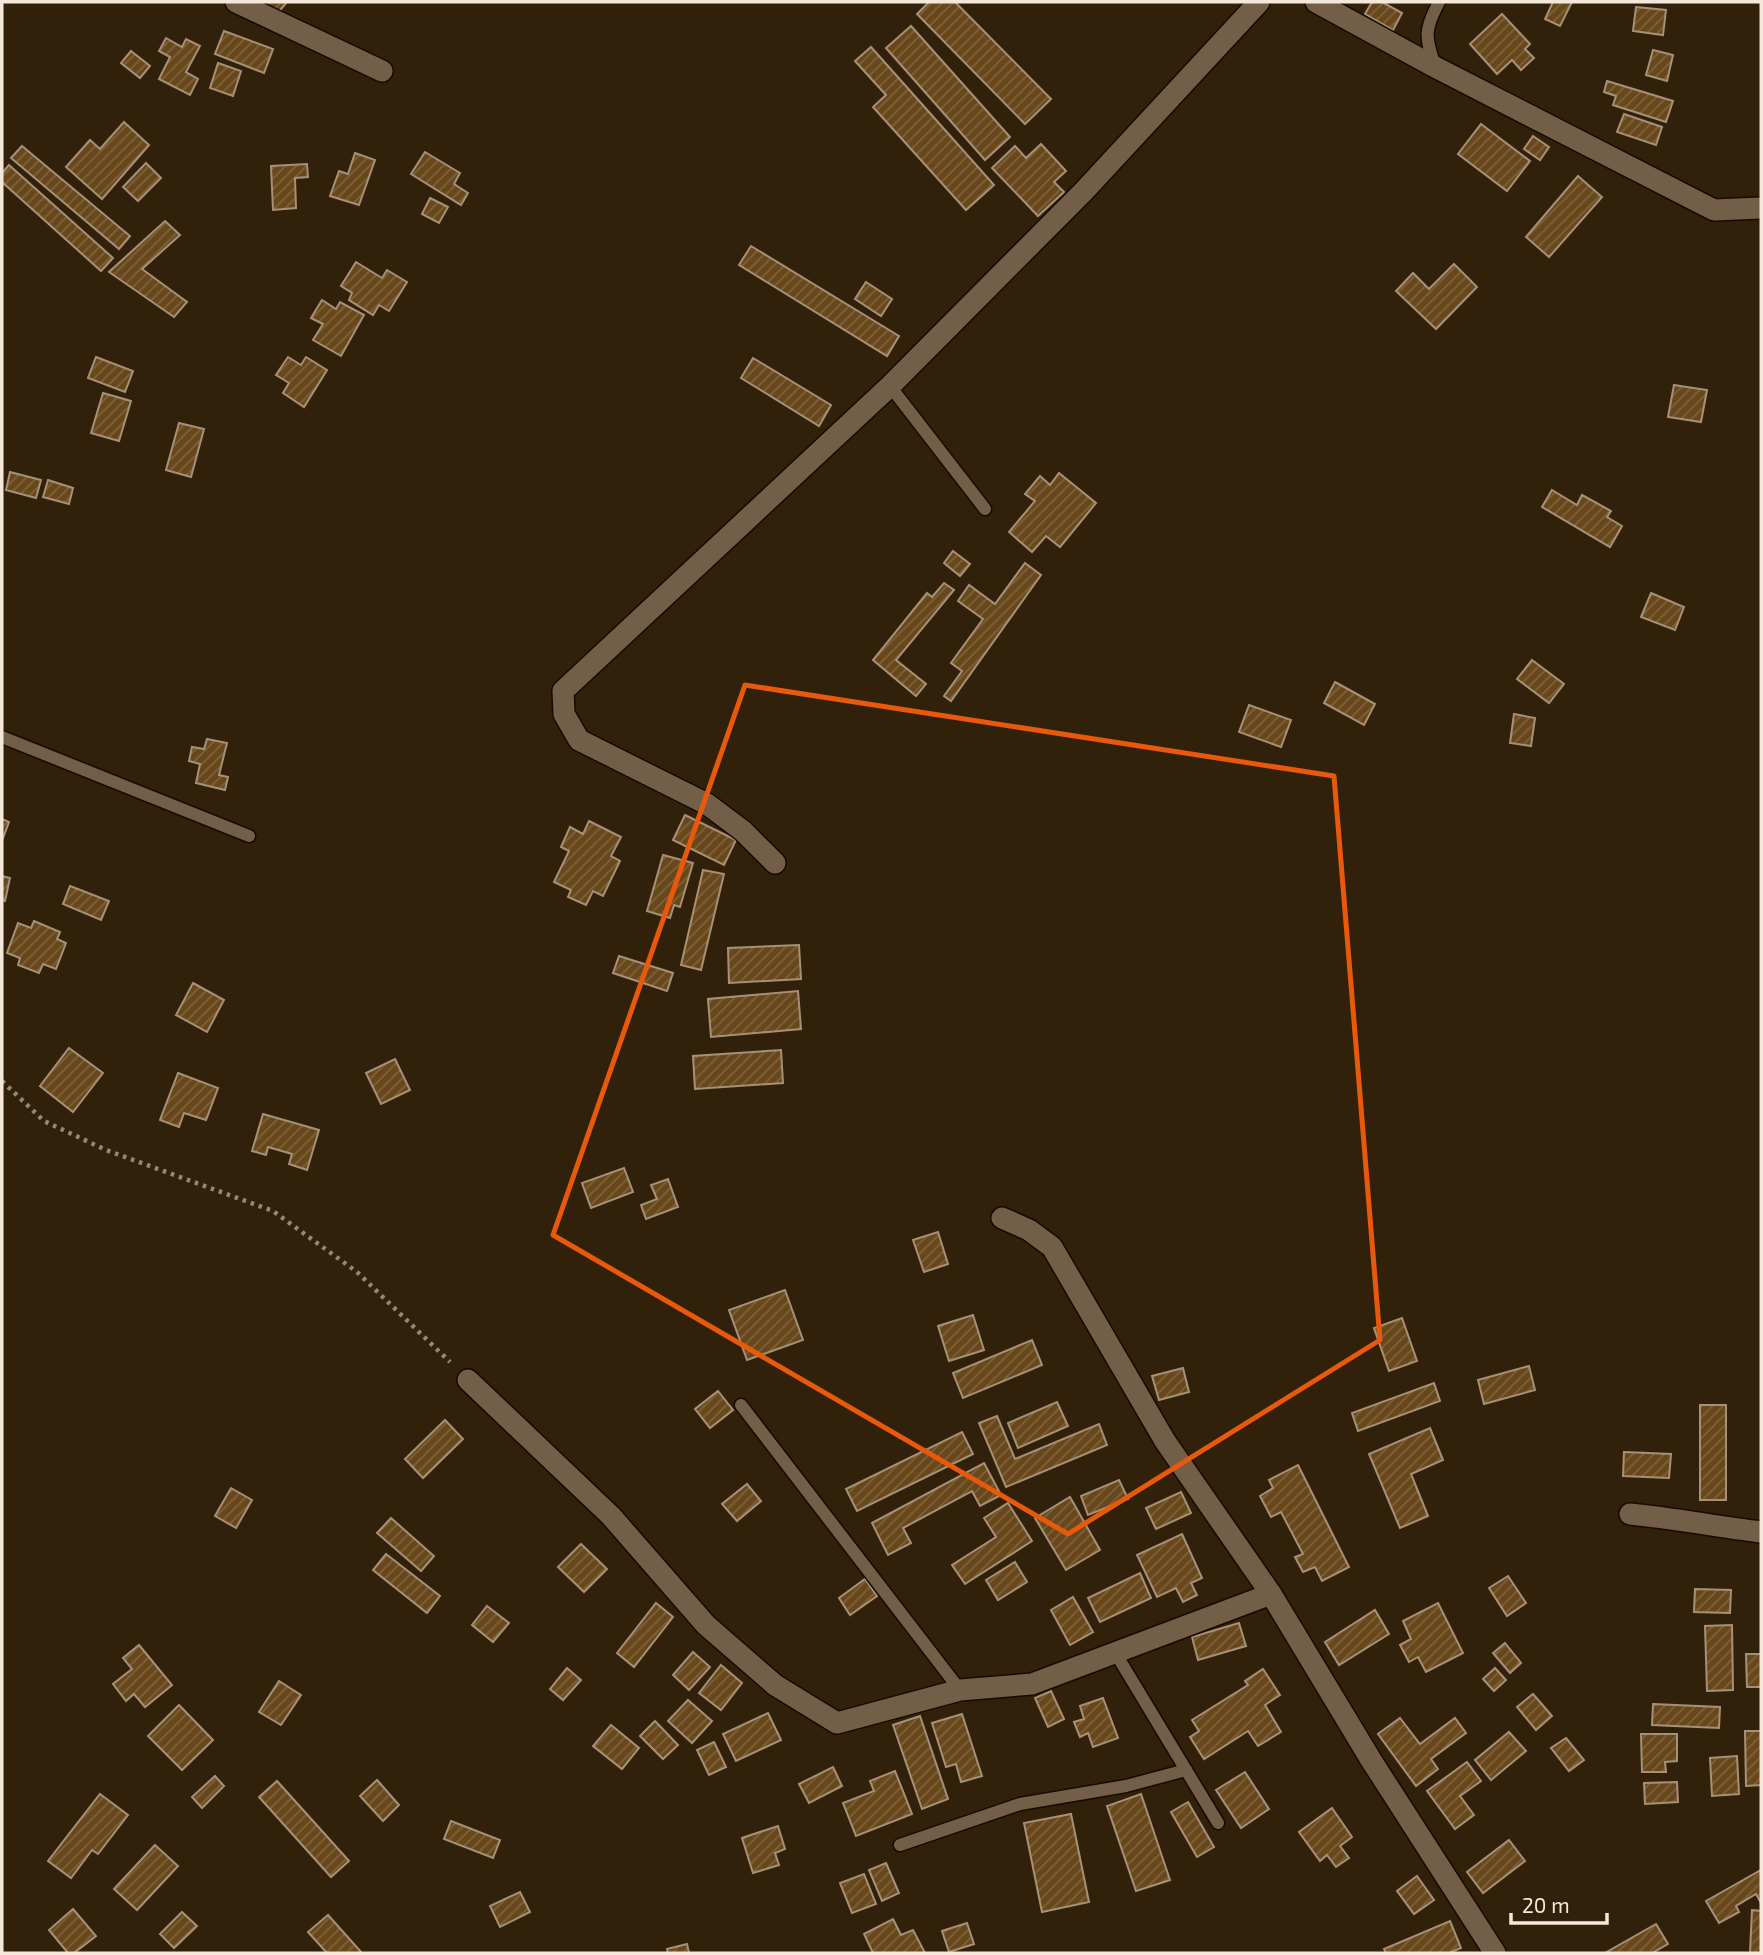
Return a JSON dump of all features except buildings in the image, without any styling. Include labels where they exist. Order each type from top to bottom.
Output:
[{"type":"street","points":[[236,2],[382,71]]},
{"type":"street","points":[[775,863],[743,831],[707,804],[579,740],[564,714],[563,691],[890,386],[1084,191],[1259,2]]},
{"type":"street","points":[[1316,2],[1714,211],[1761,208]]},
{"type":"street","points":[[1002,1218],[1029,1230],[1052,1247],[1165,1441],[1271,1594],[1371,1760],[1495,1953]]},
{"type":"street","points":[[468,1380],[611,1516],[706,1625],[775,1685],[837,1723],[960,1690],[1032,1684],[1271,1594]]},
{"type":"street","points":[[1630,1514],[1761,1532]]},
{"type":"lane","points":[[1436,67],[1426,40],[1438,2]]},
{"type":"lane","points":[[890,386],[985,509]]},
{"type":"lane","points":[[2,737],[249,836]]},
{"type":"lane","points":[[741,1405],[960,1690]]},
{"type":"lane","points":[[1116,1654],[1218,1823]]},
{"type":"lane","points":[[900,1845],[1020,1804],[1126,1786],[1186,1770]]},
{"type":"path","points":[[2,1081],[44,1121],[106,1150],[274,1211],[357,1272],[468,1380]]},
{"type":"highlighted area","points":[[745,685],[1334,776],[1380,1340],[1068,1534],[553,1235]]}]
